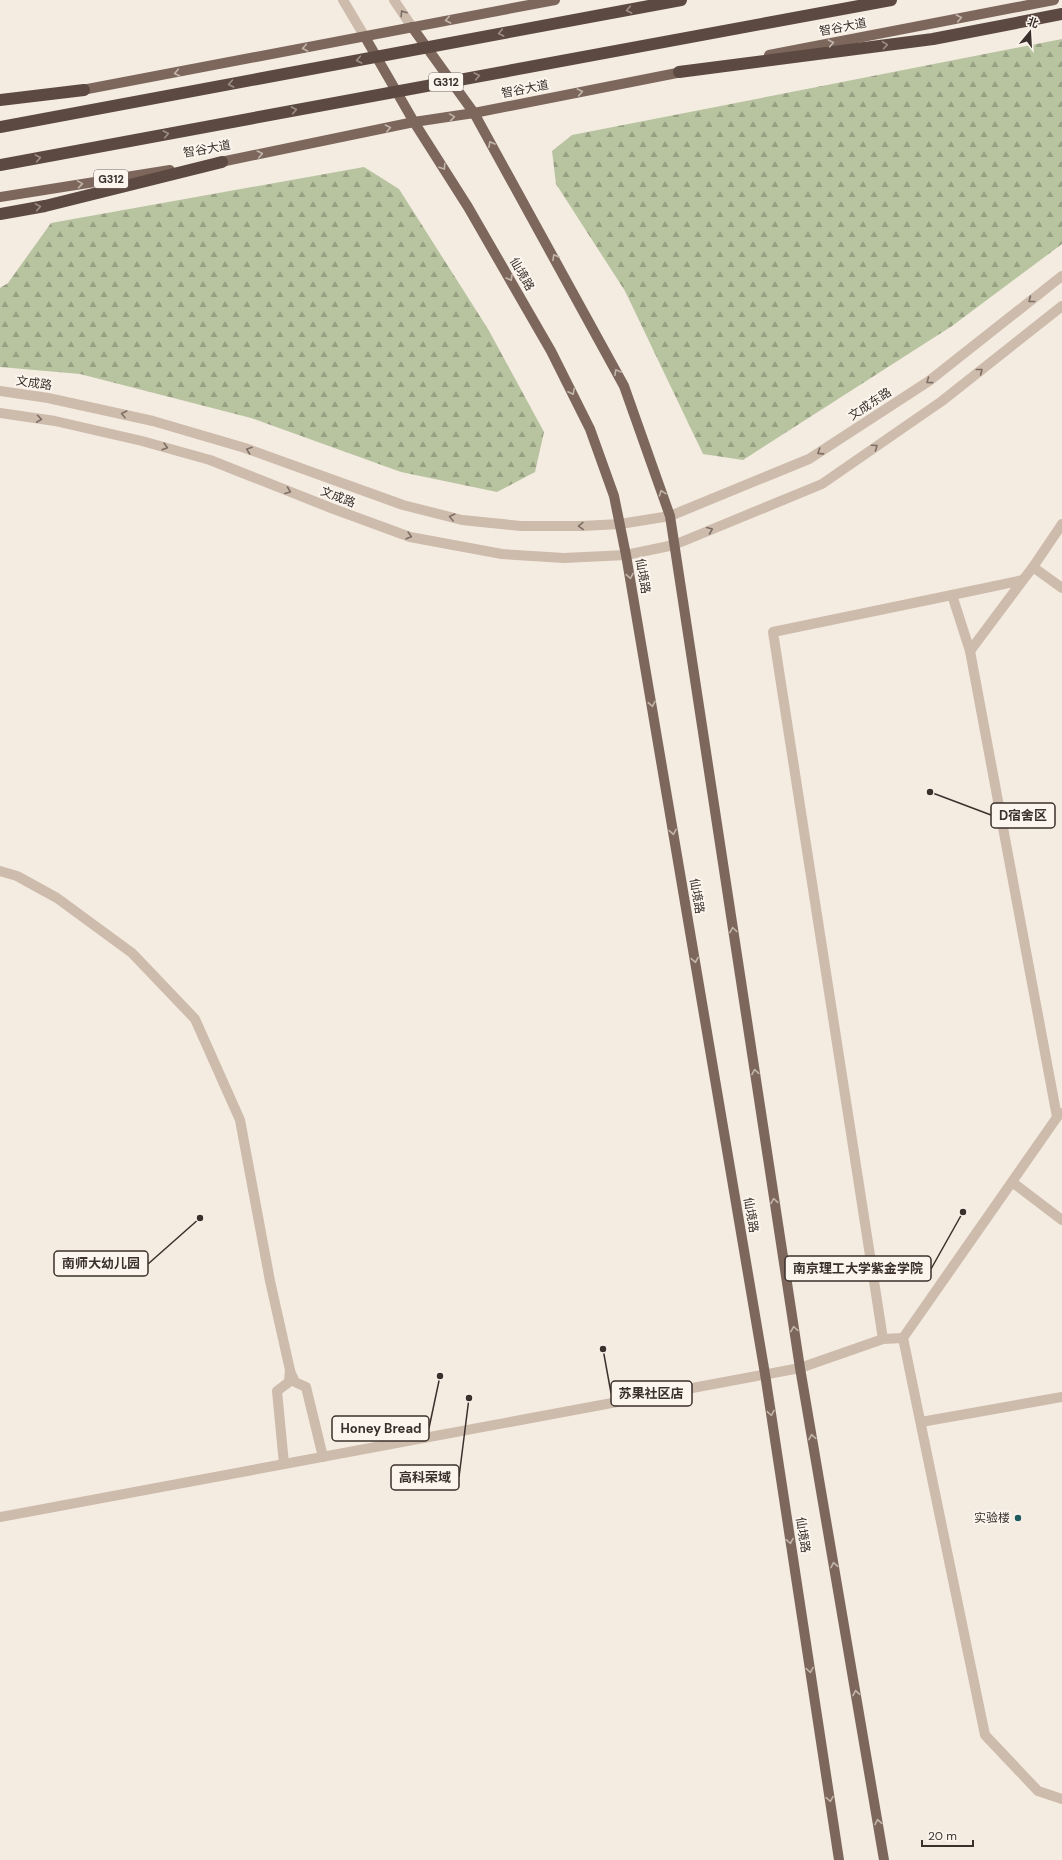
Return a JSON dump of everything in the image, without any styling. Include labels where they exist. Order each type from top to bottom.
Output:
[{"type":"highway","points":[[0,127],[681,0]]},
{"type":"highway","name":"智谷大道","points":[[0,165],[892,0]]},
{"type":"highway","points":[[679,72],[933,39],[1062,14]]},
{"type":"highway","points":[[0,100],[84,90]]},
{"type":"highway","points":[[0,214],[45,206],[222,162]]},
{"type":"main road","points":[[0,105],[555,0]]},
{"type":"main road","name":"智谷大道","points":[[0,197],[222,162],[414,122],[474,113],[1054,0]]},
{"type":"main road","name":"仙境路","points":[[412,27],[474,113],[624,386],[670,516],[800,1368],[884,1860]]},
{"type":"main road","name":"仙境路","points":[[365,37],[414,122],[468,207],[551,351],[590,429],[614,496],[626,555],[765,1374],[839,1860]]},
{"type":"street","name":"仙境路","points":[[343,0],[365,37]]},
{"type":"street","name":"仙境路","points":[[394,0],[412,27]]},
{"type":"street","name":"文成东路","points":[[670,516],[809,459],[929,381],[1062,276]]},
{"type":"street","points":[[674,545],[822,484],[942,401],[1062,306]]},
{"type":"street","name":"文成路","points":[[0,391],[48,398],[153,421],[245,448],[403,505],[462,520],[521,526],[582,526],[620,524],[670,516]]},
{"type":"street","name":"文成路","points":[[0,413],[62,423],[142,441],[210,460],[331,508],[410,537],[502,554],[564,558],[626,555],[674,545]]},
{"type":"street","points":[[970,651],[1023,580],[1062,524]]},
{"type":"street","points":[[1032,567],[1062,588]]},
{"type":"street","points":[[883,1338],[773,632],[1023,580]]},
{"type":"street","points":[[952,595],[970,651],[1059,1113],[903,1338],[985,1736],[1038,1792],[1062,1799]]},
{"type":"street","points":[[0,871],[17,876],[57,898],[132,953],[195,1019],[240,1120],[270,1281],[290,1370],[295,1382],[306,1387],[323,1457]]},
{"type":"street","points":[[1012,1182],[1062,1220]]},
{"type":"street","points":[[0,1517],[800,1368],[883,1338],[903,1338]]},
{"type":"street","points":[[284,1464],[277,1391],[289,1382],[290,1370]]},
{"type":"street","points":[[921,1422],[1062,1397]]},
{"type":"green space","points":[[1062,39],[1062,244],[952,326],[743,460],[703,454],[625,291],[556,184],[552,151],[572,135]]},
{"type":"green space","points":[[364,167],[399,189],[488,329],[544,432],[535,472],[497,492],[401,472],[251,418],[80,374],[0,367],[0,288],[8,283],[51,223]]},
{"type":"place","name":"D宿舍区","points":[[930,792]]},
{"type":"place","name":"南京理工大学紫金学院","points":[[963,1212]]},
{"type":"place","name":"南师大幼儿园","points":[[200,1218]]},
{"type":"place","name":"苏果社区店","points":[[603,1349]]},
{"type":"place","name":"Honey Bread","points":[[440,1376]]},
{"type":"place","name":"高科荣域","points":[[469,1398]]},
{"type":"place","name":"实验楼","points":[[1018,1518]]}]
